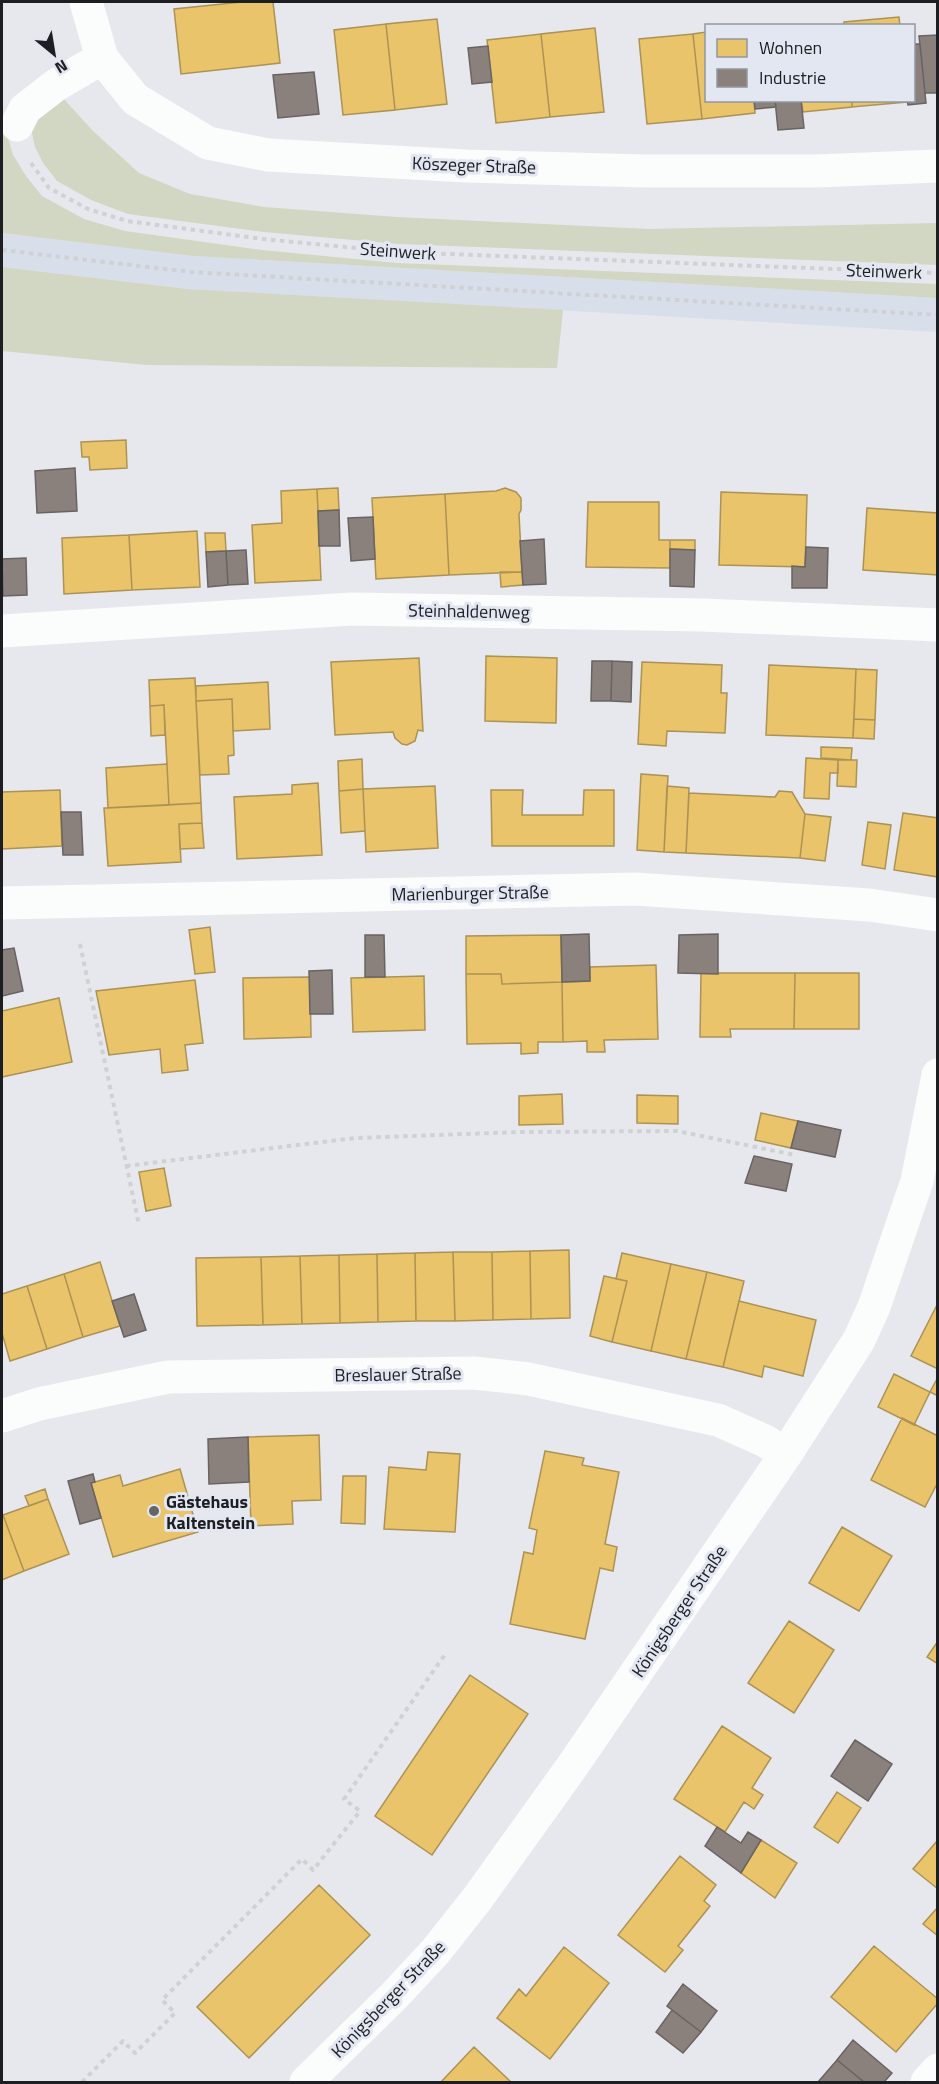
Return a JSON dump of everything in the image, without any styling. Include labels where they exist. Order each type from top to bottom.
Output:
[{"type":"street","name":"Köszeger Straße","points":[[86,2],[102,58],[135,99],[208,143],[268,155],[466,166],[645,171],[817,171],[938,166]]},
{"type":"street","points":[[17,125],[25,109],[56,85],[102,58]]},
{"type":"street","name":"Steinhaldenweg","points":[[2,631],[352,609],[702,615],[938,624]]},
{"type":"street","name":"Marienburger Straße","points":[[2,903],[635,889],[869,905],[938,915]]},
{"type":"street","name":"Königsberger Straße","points":[[306,2082],[394,1996],[435,1952],[477,1899],[571,1768],[786,1454],[859,1340],[874,1308],[916,1181],[938,1075]]},
{"type":"street","name":"Breslauer Straße","points":[[2,1416],[39,1404],[168,1377],[483,1374],[529,1378],[718,1420],[765,1441],[786,1454]]},
{"type":"street","points":[[927,2082],[938,2070]]},
{"type":"path","name":"Steinwerk","points":[[17,125],[24,150],[35,170],[49,188],[88,209],[127,221],[263,239],[397,252],[938,273]]},
{"type":"path","points":[[2,250],[191,272],[938,315]]},
{"type":"path","points":[[79,942],[139,1225]]},
{"type":"path","points":[[126,1166],[354,1138],[520,1132],[678,1131],[795,1155]]},
{"type":"path","points":[[82,2082],[123,2041],[135,2053],[168,2021],[175,2013],[162,2000],[302,1859],[313,1870],[360,1811],[344,1799],[446,1653]]},
{"type":"shaded area","points":[[2,233],[193,256],[937,298],[937,332],[188,289],[2,267]]},
{"type":"green space","points":[[62,97],[93,131],[139,173],[190,194],[264,207],[397,217],[649,229],[937,223],[937,265],[398,244],[264,232],[128,214],[91,200],[57,181],[43,163],[35,147],[31,128],[38,114]]},
{"type":"green space","points":[[2,134],[7,134],[13,155],[42,196],[84,219],[125,231],[262,250],[397,263],[937,284],[937,298],[193,256],[2,233]]},
{"type":"green space","points":[[2,267],[188,289],[563,310],[557,368],[147,365],[2,351]]},
{"type":"building: Wohnen","points":[[242,2],[273,2],[280,63],[181,74],[174,9]]},
{"type":"building: Wohnen","points":[[899,17],[900,24],[844,24],[844,22]]},
{"type":"building: Wohnen","points":[[437,19],[447,104],[395,110],[386,24]]},
{"type":"building: Wohnen","points":[[386,24],[395,110],[343,115],[334,30]]},
{"type":"building: Wohnen","points":[[595,28],[604,112],[550,117],[541,34]]},
{"type":"building: Wohnen","points":[[705,32],[705,102],[754,102],[755,113],[702,119],[693,34]]},
{"type":"building: Wohnen","points":[[541,34],[550,117],[496,123],[487,40]]},
{"type":"building: Wohnen","points":[[693,34],[702,119],[647,124],[639,39]]},
{"type":"building: Wohnen","points":[[801,102],[852,102],[852,107],[803,112]]},
{"type":"building: Wohnen","points":[[852,102],[907,102],[852,107]]},
{"type":"building: Wohnen","points":[[126,440],[127,468],[90,470],[89,457],[82,457],[81,442]]},
{"type":"building: Wohnen","points":[[338,488],[339,510],[318,511],[317,489]]},
{"type":"building: Wohnen","points":[[505,488],[516,492],[521,498],[519,514],[522,572],[449,575],[445,494],[496,491]]},
{"type":"building: Wohnen","points":[[317,489],[321,580],[255,583],[252,525],[282,523],[281,491]]},
{"type":"building: Wohnen","points":[[721,492],[807,495],[805,567],[719,565]]},
{"type":"building: Wohnen","points":[[445,494],[449,575],[376,579],[372,498]]},
{"type":"building: Wohnen","points":[[588,502],[659,502],[659,540],[670,540],[670,568],[586,567]]},
{"type":"building: Wohnen","points":[[867,508],[938,513],[938,575],[863,570]]},
{"type":"building: Wohnen","points":[[197,531],[200,587],[132,590],[129,535]]},
{"type":"building: Wohnen","points":[[205,533],[225,533],[226,551],[206,552]]},
{"type":"building: Wohnen","points":[[129,535],[132,590],[64,594],[62,538]]},
{"type":"building: Wohnen","points":[[670,540],[695,540],[695,550],[670,549]]},
{"type":"building: Wohnen","points":[[500,572],[522,572],[523,585],[501,587]]},
{"type":"building: Wohnen","points":[[486,656],[557,658],[556,723],[485,721]]},
{"type":"building: Wohnen","points":[[419,658],[423,731],[418,730],[415,741],[407,745],[402,744],[395,738],[393,732],[335,735],[331,662]]},
{"type":"building: Wohnen","points":[[642,662],[722,665],[721,693],[727,693],[725,733],[667,731],[666,746],[638,744]]},
{"type":"building: Wohnen","points":[[769,665],[856,669],[853,738],[766,735]]},
{"type":"building: Wohnen","points":[[856,669],[877,670],[875,720],[854,719]]},
{"type":"building: Wohnen","points":[[195,678],[201,803],[169,805],[164,705],[150,706],[149,680]]},
{"type":"building: Wohnen","points":[[268,682],[270,729],[233,731],[232,699],[196,701],[196,686]]},
{"type":"building: Wohnen","points":[[232,699],[234,755],[228,756],[229,774],[200,775],[196,701]]},
{"type":"building: Wohnen","points":[[164,705],[165,735],[151,736],[150,706]]},
{"type":"building: Wohnen","points":[[854,719],[875,720],[874,739],[853,738]]},
{"type":"building: Wohnen","points":[[821,747],[852,748],[851,760],[821,758]]},
{"type":"building: Wohnen","points":[[806,758],[838,760],[838,773],[830,773],[829,799],[804,798]]},
{"type":"building: Wohnen","points":[[362,759],[363,789],[339,791],[338,761]]},
{"type":"building: Wohnen","points":[[838,760],[857,760],[856,787],[837,786]]},
{"type":"building: Wohnen","points":[[167,764],[169,805],[108,808],[106,768]]},
{"type":"building: Wohnen","points":[[641,774],[668,776],[664,852],[637,850]]},
{"type":"building: Wohnen","points":[[318,783],[322,855],[237,859],[234,797],[292,794],[292,785]]},
{"type":"building: Wohnen","points":[[435,786],[438,848],[366,852],[363,789]]},
{"type":"building: Wohnen","points":[[667,786],[689,788],[686,853],[664,852]]},
{"type":"building: Wohnen","points":[[363,789],[365,831],[341,833],[339,791]]},
{"type":"building: Wohnen","points":[[60,790],[62,846],[2,849],[2,792]]},
{"type":"building: Wohnen","points":[[491,790],[523,790],[522,815],[583,815],[584,790],[614,790],[614,846],[492,846]]},
{"type":"building: Wohnen","points":[[779,791],[792,792],[805,814],[800,858],[686,853],[689,793],[775,797]]},
{"type":"building: Wohnen","points":[[201,803],[202,823],[179,824],[181,862],[108,866],[104,808]]},
{"type":"building: Wohnen","points":[[903,813],[938,818],[938,877],[894,870]]},
{"type":"building: Wohnen","points":[[805,814],[831,817],[825,861],[800,858]]},
{"type":"building: Wohnen","points":[[868,822],[891,825],[885,869],[862,865]]},
{"type":"building: Wohnen","points":[[202,823],[204,848],[180,849],[179,824]]},
{"type":"building: Wohnen","points":[[210,927],[215,972],[195,974],[189,930]]},
{"type":"building: Wohnen","points":[[561,935],[562,982],[502,984],[501,974],[466,974],[466,936]]},
{"type":"building: Wohnen","points":[[656,965],[658,1039],[604,1040],[605,1052],[587,1052],[587,1041],[563,1042],[562,982],[590,981],[590,967]]},
{"type":"building: Wohnen","points":[[701,973],[795,973],[794,1029],[730,1029],[731,1037],[700,1037]]},
{"type":"building: Wohnen","points":[[795,973],[859,973],[859,1029],[794,1029]]},
{"type":"building: Wohnen","points":[[466,974],[501,974],[502,984],[562,982],[563,1042],[538,1042],[538,1053],[521,1054],[521,1043],[467,1044]]},
{"type":"building: Wohnen","points":[[424,976],[425,1030],[353,1032],[351,978]]},
{"type":"building: Wohnen","points":[[310,977],[311,1037],[244,1039],[243,978]]},
{"type":"building: Wohnen","points":[[195,980],[203,1043],[185,1045],[188,1070],[162,1073],[160,1049],[109,1055],[96,991]]},
{"type":"building: Wohnen","points":[[59,998],[72,1062],[2,1077],[2,1011]]},
{"type":"building: Wohnen","points":[[562,1094],[563,1124],[519,1125],[519,1096]]},
{"type":"building: Wohnen","points":[[637,1095],[678,1096],[678,1124],[637,1123]]},
{"type":"building: Wohnen","points":[[761,1113],[798,1121],[791,1148],[755,1140]]},
{"type":"building: Wohnen","points":[[164,1168],[171,1206],[146,1211],[139,1172]]},
{"type":"building: Wohnen","points":[[569,1250],[570,1318],[531,1319],[530,1251]]},
{"type":"building: Wohnen","points":[[530,1251],[531,1319],[493,1320],[492,1252]]},
{"type":"building: Wohnen","points":[[453,1252],[455,1321],[416,1321],[415,1253]]},
{"type":"building: Wohnen","points":[[453,1252],[492,1252],[493,1320],[455,1321]]},
{"type":"building: Wohnen","points":[[415,1253],[416,1321],[378,1322],[377,1254]]},
{"type":"building: Wohnen","points":[[622,1253],[671,1264],[651,1351],[612,1342],[627,1281],[616,1279]]},
{"type":"building: Wohnen","points":[[377,1254],[378,1322],[340,1323],[339,1255]]},
{"type":"building: Wohnen","points":[[339,1255],[340,1323],[302,1324],[300,1256]]},
{"type":"building: Wohnen","points":[[300,1256],[302,1324],[263,1325],[261,1257]]},
{"type":"building: Wohnen","points":[[261,1257],[263,1325],[197,1326],[196,1258]]},
{"type":"building: Wohnen","points":[[100,1262],[120,1326],[83,1337],[64,1274]]},
{"type":"building: Wohnen","points":[[671,1264],[707,1272],[686,1359],[651,1351]]},
{"type":"building: Wohnen","points":[[707,1272],[744,1281],[723,1367],[686,1359]]},
{"type":"building: Wohnen","points":[[64,1274],[83,1337],[47,1349],[27,1286]]},
{"type":"building: Wohnen","points":[[604,1276],[627,1281],[612,1342],[590,1336]]},
{"type":"building: Wohnen","points":[[27,1286],[47,1349],[10,1361],[2,1333],[2,1294]]},
{"type":"building: Wohnen","points":[[739,1301],[816,1320],[803,1376],[764,1366],[762,1377],[723,1367]]},
{"type":"building: Wohnen","points":[[938,1303],[938,1369],[911,1356]]},
{"type":"building: Wohnen","points":[[894,1374],[930,1392],[914,1425],[878,1407]]},
{"type":"building: Wohnen","points":[[938,1377],[938,1396],[930,1392]]},
{"type":"building: Wohnen","points":[[902,1418],[938,1436],[938,1482],[925,1507],[871,1480]]},
{"type":"building: Wohnen","points":[[319,1435],[321,1500],[292,1501],[293,1524],[251,1526],[248,1437]]},
{"type":"building: Wohnen","points":[[545,1451],[584,1458],[582,1465],[619,1472],[605,1544],[617,1547],[613,1571],[600,1568],[585,1639],[510,1624],[524,1552],[533,1554],[537,1530],[529,1528]]},
{"type":"building: Wohnen","points":[[428,1452],[460,1454],[455,1532],[384,1529],[389,1467],[426,1470]]},
{"type":"building: Wohnen","points":[[180,1469],[198,1532],[113,1557],[91,1483],[120,1475],[123,1486]]},
{"type":"building: Wohnen","points":[[343,1476],[366,1476],[365,1524],[341,1523]]},
{"type":"building: Wohnen","points":[[45,1489],[48,1499],[29,1506],[25,1496]]},
{"type":"building: Wohnen","points":[[48,1499],[69,1554],[24,1571],[3,1515]]},
{"type":"building: Wohnen","points":[[2,1516],[24,1571],[2,1580]]},
{"type":"building: Wohnen","points":[[842,1527],[892,1556],[859,1611],[809,1583]]},
{"type":"building: Wohnen","points":[[789,1621],[834,1650],[794,1713],[748,1683]]},
{"type":"building: Wohnen","points":[[938,1641],[938,1664],[927,1657]]},
{"type":"building: Wohnen","points":[[470,1675],[528,1714],[432,1855],[375,1816]]},
{"type":"building: Wohnen","points":[[722,1726],[771,1758],[752,1788],[763,1795],[754,1809],[744,1802],[725,1832],[674,1799]]},
{"type":"building: Wohnen","points":[[837,1792],[861,1808],[838,1843],[814,1827]]},
{"type":"building: Wohnen","points":[[761,1840],[797,1863],[775,1898],[741,1873]]},
{"type":"building: Wohnen","points":[[938,1841],[938,1889],[913,1869]]},
{"type":"building: Wohnen","points":[[680,1856],[716,1885],[704,1901],[710,1906],[678,1946],[683,1950],[665,1972],[618,1935]]},
{"type":"building: Wohnen","points":[[319,1885],[370,1935],[249,2058],[197,2007]]},
{"type":"building: Wohnen","points":[[938,1907],[938,1936],[923,1924]]},
{"type":"building: Wohnen","points":[[874,1946],[938,1999],[938,2003],[896,2052],[831,1997]]},
{"type":"building: Wohnen","points":[[564,1947],[609,1983],[550,2059],[497,2018],[519,1989],[526,1996]]},
{"type":"building: Wohnen","points":[[474,2047],[511,2082],[441,2082]]},
{"type":"building: Industrie","points":[[938,35],[938,93],[925,93],[919,36]]},
{"type":"building: Industrie","points":[[915,44],[920,44],[926,103],[908,105],[907,102],[915,102]]},
{"type":"building: Industrie","points":[[488,46],[492,82],[472,84],[468,48]]},
{"type":"building: Industrie","points":[[314,72],[319,114],[278,118],[273,75]]},
{"type":"building: Industrie","points":[[754,102],[775,102],[776,107],[755,109]]},
{"type":"building: Industrie","points":[[775,102],[801,102],[804,128],[778,130]]},
{"type":"building: Industrie","points":[[75,468],[77,511],[37,513],[35,471]]},
{"type":"building: Industrie","points":[[339,510],[340,546],[319,546],[318,511]]},
{"type":"building: Industrie","points":[[373,517],[375,559],[351,561],[348,518]]},
{"type":"building: Industrie","points":[[544,539],[546,584],[523,585],[520,541]]},
{"type":"building: Industrie","points":[[806,547],[828,548],[827,588],[792,588],[792,566],[805,567]]},
{"type":"building: Industrie","points":[[670,549],[695,550],[694,587],[670,586]]},
{"type":"building: Industrie","points":[[246,550],[248,584],[228,585],[226,551]]},
{"type":"building: Industrie","points":[[226,551],[228,585],[208,587],[206,552]]},
{"type":"building: Industrie","points":[[26,558],[27,595],[3,596],[2,559]]},
{"type":"building: Industrie","points":[[592,661],[612,661],[611,701],[591,701]]},
{"type":"building: Industrie","points":[[612,661],[632,662],[631,702],[611,701]]},
{"type":"building: Industrie","points":[[61,812],[81,812],[83,855],[63,855]]},
{"type":"building: Industrie","points":[[589,934],[590,981],[562,982],[561,935]]},
{"type":"building: Industrie","points":[[718,934],[718,974],[678,973],[679,935]]},
{"type":"building: Industrie","points":[[365,935],[384,935],[385,977],[365,977]]},
{"type":"building: Industrie","points":[[14,948],[23,991],[2,996],[2,950]]},
{"type":"building: Industrie","points":[[332,970],[333,1014],[310,1014],[309,971]]},
{"type":"building: Industrie","points":[[798,1121],[841,1130],[835,1157],[791,1148]]},
{"type":"building: Industrie","points":[[754,1156],[792,1164],[786,1191],[745,1183]]},
{"type":"building: Industrie","points":[[134,1294],[146,1330],[124,1337],[112,1301]]},
{"type":"building: Industrie","points":[[248,1437],[249,1482],[209,1484],[208,1439]]},
{"type":"building: Industrie","points":[[93,1474],[95,1482],[91,1483],[101,1518],[80,1524],[68,1481]]},
{"type":"building: Industrie","points":[[855,1740],[892,1764],[868,1801],[831,1776]]},
{"type":"building: Industrie","points":[[717,1827],[741,1843],[748,1832],[761,1840],[741,1873],[705,1846]]},
{"type":"building: Industrie","points":[[683,1984],[717,2011],[701,2032],[667,2006]]},
{"type":"building: Industrie","points":[[672,2010],[701,2032],[683,2053],[656,2032]]},
{"type":"building: Industrie","points":[[853,2040],[892,2073],[884,2082],[864,2082],[837,2060]]},
{"type":"building: Industrie","points":[[837,2060],[864,2082],[818,2082]]},
{"type":"place","name":"Gästehaus Kaltenstein","points":[[154,1511]]}]
